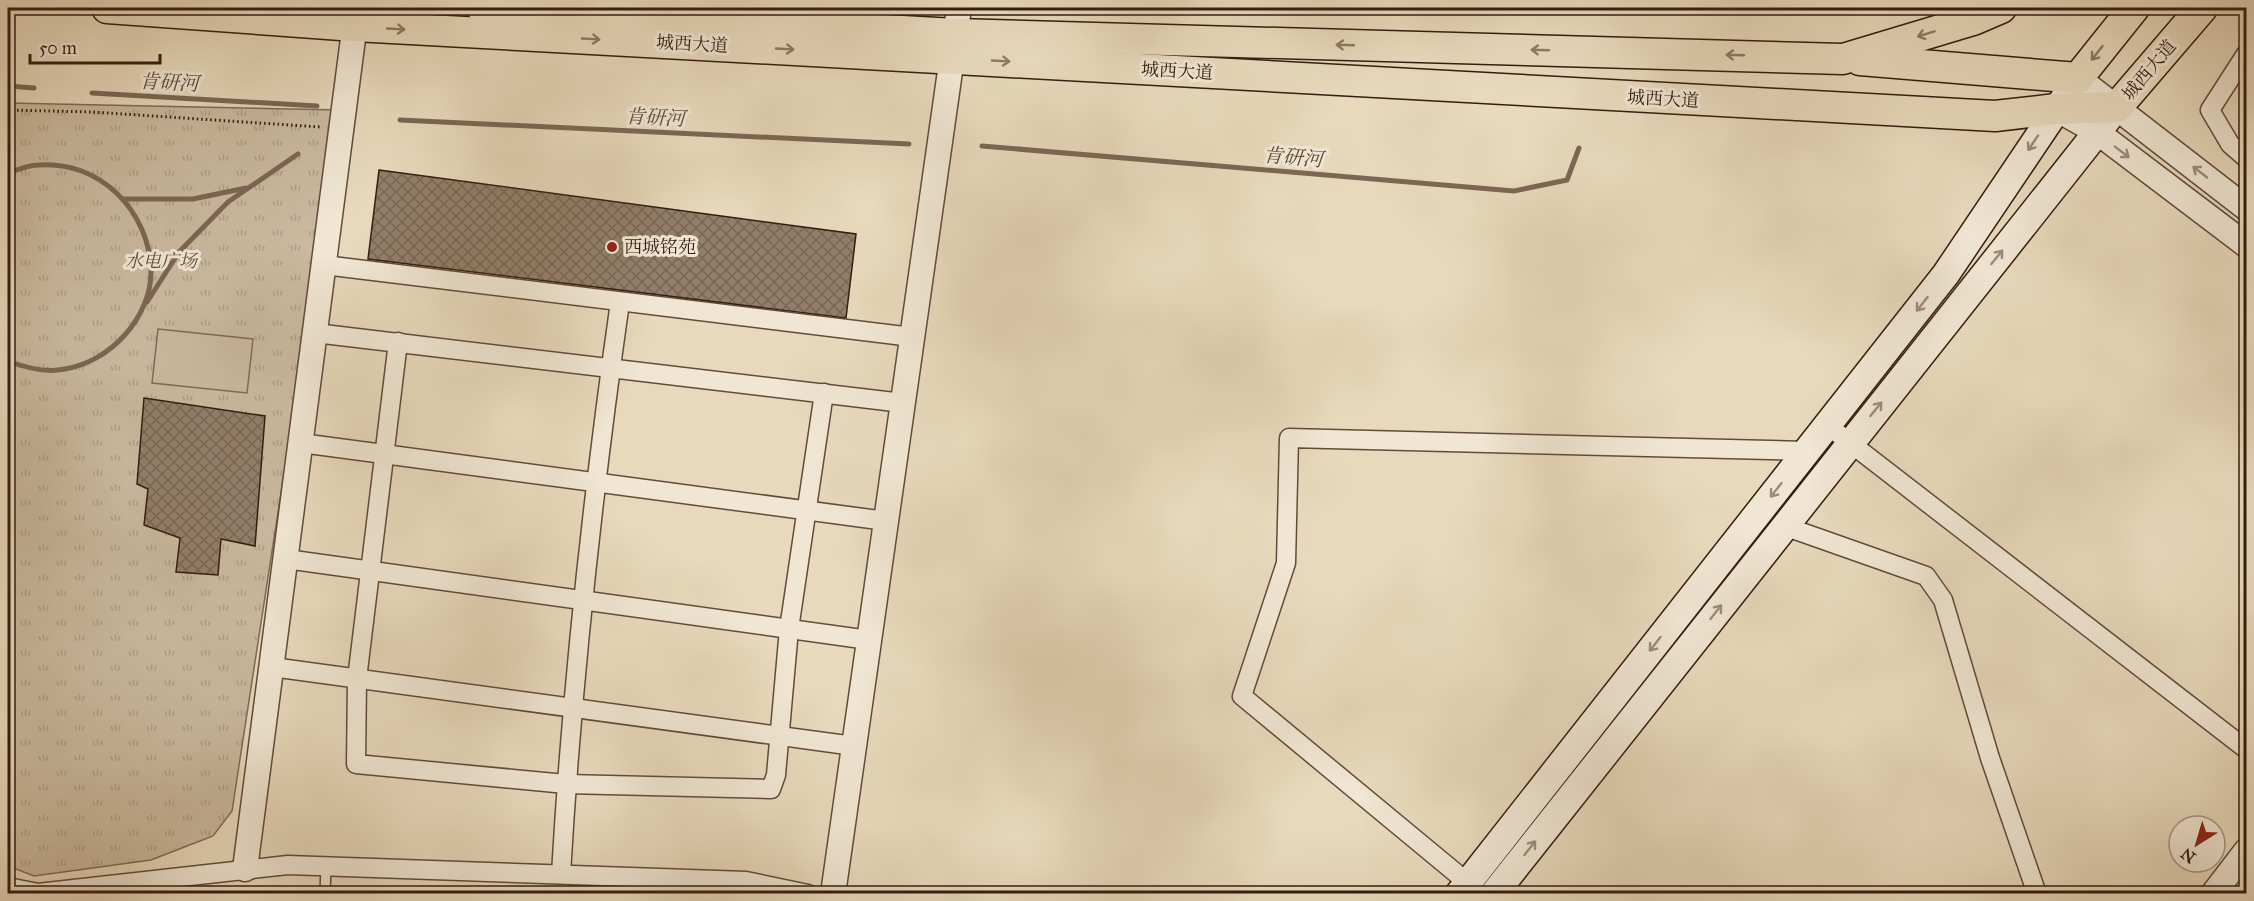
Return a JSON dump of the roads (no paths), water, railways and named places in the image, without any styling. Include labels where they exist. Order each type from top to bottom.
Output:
[{"type":"main road","name":"城西大道","points":[[107,8],[356,17],[1843,58],[1973,20],[2001,8]]},
{"type":"main road","name":"城西大道","points":[[482,8],[956,33],[1995,116],[2056,109],[2117,107],[2202,8]]},
{"type":"main road","points":[[1463,888],[1946,274],[2056,109],[2134,8]]},
{"type":"main road","points":[[1843,58],[2078,78]]},
{"type":"main road","points":[[1494,894],[2117,107]]},
{"type":"street","points":[[245,869],[356,17]]},
{"type":"street","points":[[833,894],[956,33]]},
{"type":"street","points":[[2247,54],[2210,110],[2230,144],[2247,158]]},
{"type":"street","points":[[2078,78],[2247,208]]},
{"type":"street","points":[[2056,109],[2097,132],[2247,246]]},
{"type":"street","points":[[324,265],[912,337]]},
{"type":"street","points":[[561,874],[572,708],[594,482],[620,302]]},
{"type":"street","points":[[315,333],[903,403]]},
{"type":"street","points":[[398,342],[357,679],[356,764],[566,784],[771,789],[776,775],[789,629],[824,393]]},
{"type":"street","points":[[1827,425],[1848,444],[2247,749]]},
{"type":"street","points":[[1463,888],[1242,696],[1286,562],[1289,438],[1807,451]]},
{"type":"street","points":[[301,443],[886,521]]},
{"type":"street","points":[[1784,526],[1926,576],[1943,600],[1990,758],[2037,894]]},
{"type":"street","points":[[286,560],[869,640]]},
{"type":"street","points":[[272,667],[854,746]]},
{"type":"street","points":[[2213,894],[2247,851]]},
{"type":"street","points":[[8,887],[38,893],[288,865],[746,881],[808,894]]},
{"type":"lane","points":[[325,894],[326,866]]},
{"type":"waterway","name":"肯研河","points":[[8,86],[34,88]]},
{"type":"waterway","name":"肯研河","points":[[92,93],[317,106]]},
{"type":"waterway","name":"肯研河","points":[[400,120],[909,144]]},
{"type":"waterway","name":"肯研河","points":[[982,146],[1514,191],[1567,180],[1579,148]]},
{"type":"waterway","points":[[147,302],[179,252],[228,202],[298,154]]},
{"type":"waterway","points":[[8,173],[34,165],[61,166],[82,171],[100,180],[131,210],[148,248],[151,270],[144,304],[136,320],[112,347],[98,357],[82,365],[51,370],[29,368],[8,361]]},
{"type":"waterway","points":[[123,199],[193,199],[246,188]]},
{"type":"place","name":"西城铭苑","points":[[612,247]]},
{"type":"park label","name":"水电广场","points":[[161,261]]}]
